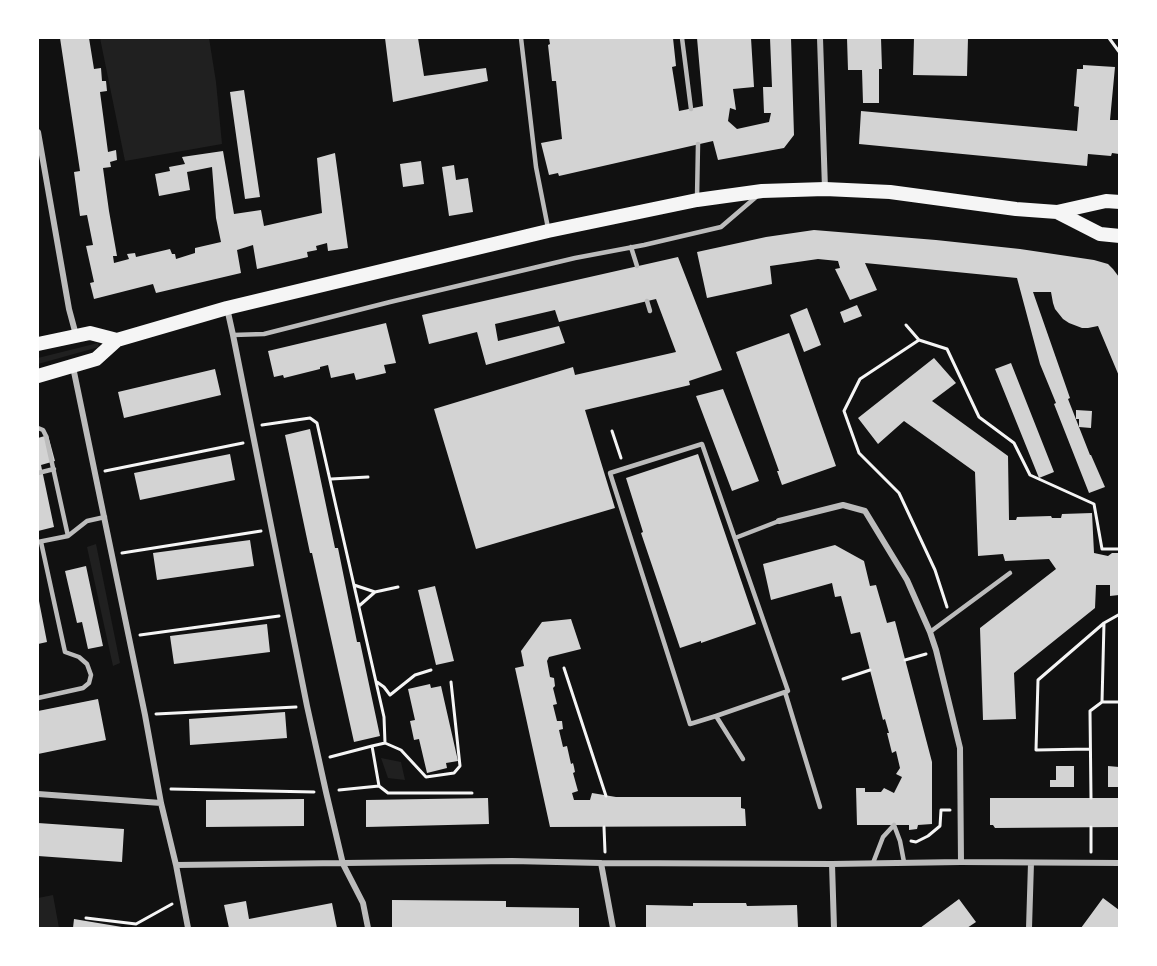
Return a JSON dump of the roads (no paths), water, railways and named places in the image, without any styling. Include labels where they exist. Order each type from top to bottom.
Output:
[{"type":"main road","points":[[38,376],[96,359],[117,340],[227,308],[548,231],[697,200],[762,191],[825,189],[890,192],[1016,209],[1057,212],[1106,201],[1119,202]]},
{"type":"main road","points":[[1057,212],[1100,234],[1119,236]]},
{"type":"main road","points":[[38,344],[90,333],[117,340]]},
{"type":"street","points":[[820,38],[825,189]]},
{"type":"street","points":[[38,132],[69,309],[76,335]]},
{"type":"street","points":[[227,308],[319,760],[343,864],[363,903],[368,928]]},
{"type":"street","points":[[73,367],[188,928]]},
{"type":"street","points":[[779,521],[843,505],[865,512],[907,580],[936,650],[960,748],[961,862]]},
{"type":"street","points":[[38,794],[161,803]]},
{"type":"street","points":[[176,864],[512,861],[832,864],[1119,863]]},
{"type":"street","points":[[603,863],[613,928]]},
{"type":"street","points":[[1029,928],[1031,863]]},
{"type":"street","points":[[832,864],[834,928]]},
{"type":"lane","points":[[521,38],[536,167],[548,231]]},
{"type":"lane","points":[[682,38],[691,109]]},
{"type":"lane","points":[[697,200],[698,144]]},
{"type":"lane","points":[[233,335],[264,334],[517,272],[721,227],[762,191]]},
{"type":"lane","points":[[631,247],[637,266]]},
{"type":"lane","points":[[647,301],[650,311]]},
{"type":"lane","points":[[38,428],[43,430],[46,436],[68,536]]},
{"type":"lane","points":[[702,444],[735,538],[788,691],[690,724],[610,473],[702,444]]},
{"type":"lane","points":[[38,472],[54,469]]},
{"type":"lane","points":[[38,698],[83,688],[89,683],[91,675],[87,664],[79,657],[64,652],[39,542],[68,536],[87,521],[105,517]]},
{"type":"lane","points":[[735,538],[779,521]]},
{"type":"lane","points":[[930,632],[1010,573]]},
{"type":"lane","points":[[785,692],[820,807]]},
{"type":"lane","points":[[716,716],[743,759]]},
{"type":"lane","points":[[873,863],[883,837],[894,825],[904,862]]}]
